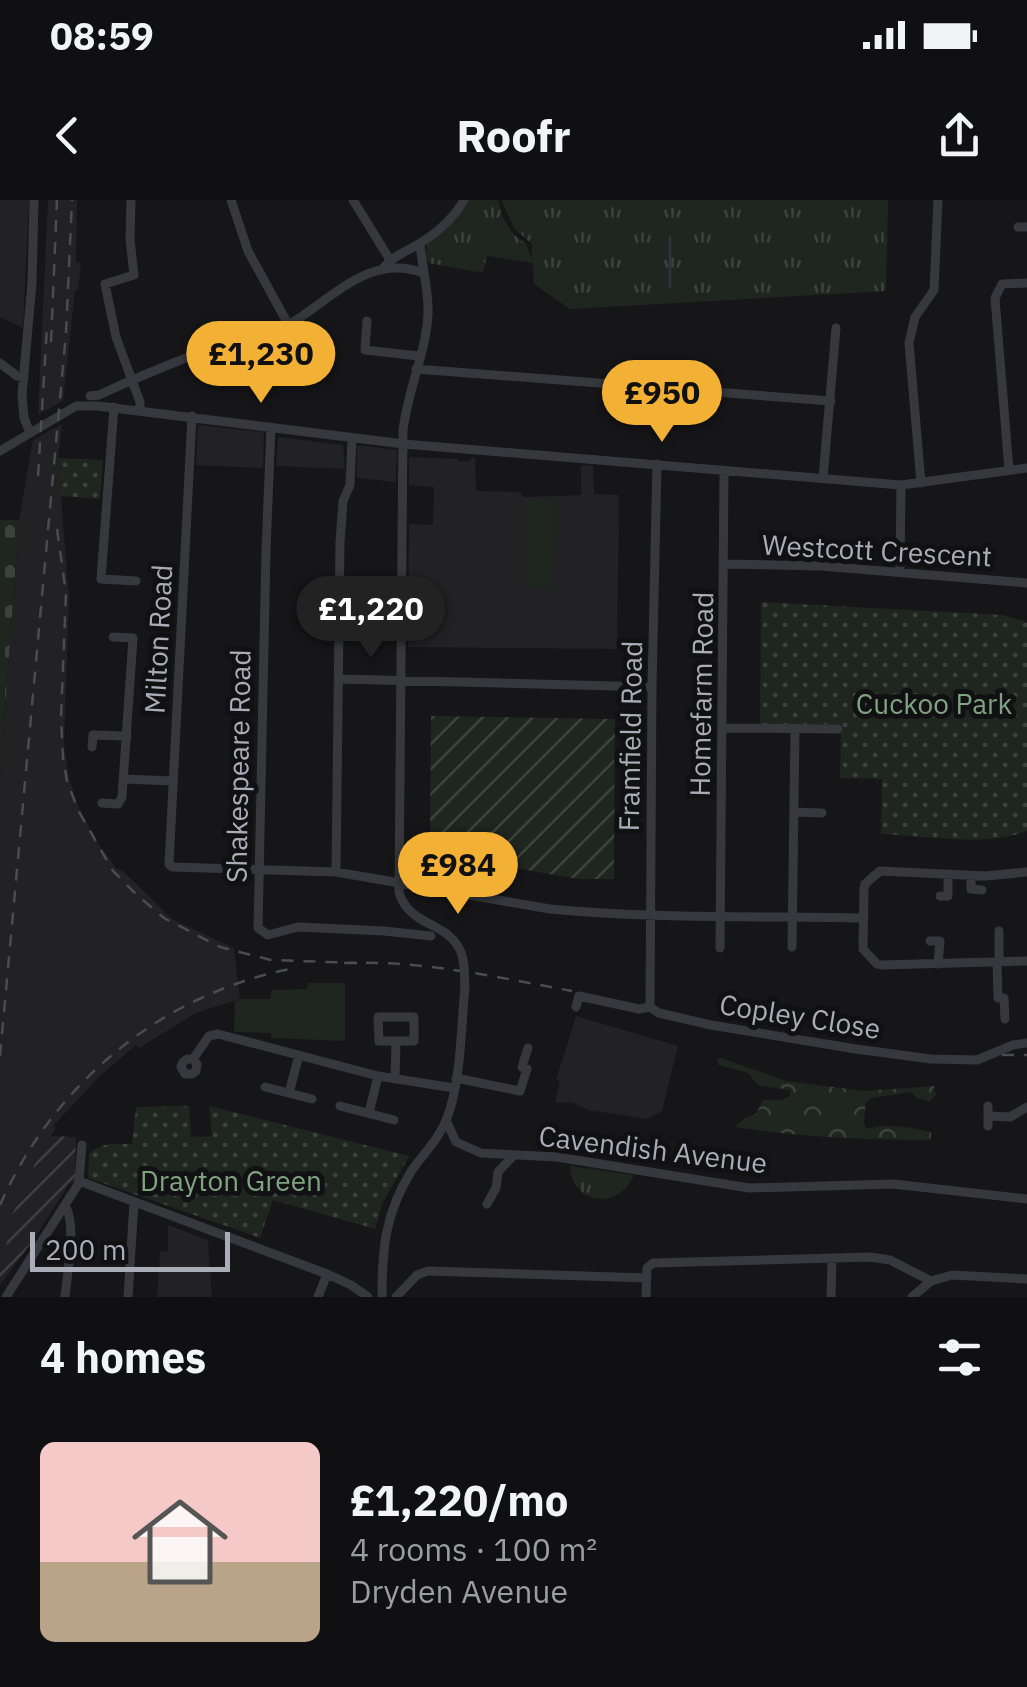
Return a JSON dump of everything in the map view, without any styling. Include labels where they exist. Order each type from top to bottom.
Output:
[{"type":"street","points":[[30,433],[22,406],[34,200]]},
{"type":"street","points":[[131,200],[134,275],[105,284],[116,336],[140,410]]},
{"type":"street","points":[[231,200],[248,251],[288,324]]},
{"type":"street","points":[[353,200],[386,264]]},
{"type":"street","points":[[90,396],[232,338],[268,334],[288,324],[335,292],[420,244],[450,220],[464,200]]},
{"type":"street","points":[[920,484],[909,342],[916,317],[934,290],[938,200]]},
{"type":"street","points":[[382,1297],[386,1224],[412,1170],[446,1120],[455,1083],[465,987],[458,944],[450,935],[406,910],[398,883],[405,411],[428,314],[420,244]]},
{"type":"street","points":[[386,264],[422,273]]},
{"type":"street","points":[[1009,470],[996,298],[1002,284],[1027,283]]},
{"type":"street","points":[[367,321],[366,350],[420,356]]},
{"type":"street","points":[[823,478],[836,328]]},
{"type":"street","points":[[0,363],[24,378]]},
{"type":"street","points":[[416,368],[830,401]]},
{"type":"street","points":[[0,451],[76,406],[192,416],[404,444],[901,486],[1027,468]]},
{"type":"street","points":[[114,407],[101,579],[136,581]]},
{"type":"street","name":"Milton Road","points":[[192,416],[169,864],[176,868],[258,871]]},
{"type":"street","name":"Shakespeare Road","points":[[271,426],[258,925],[260,931],[272,935],[298,926],[431,936]]},
{"type":"street","points":[[336,872],[340,542],[343,501],[350,485],[352,438]]},
{"type":"street","name":"Framfield Road","points":[[650,1008],[657,464]]},
{"type":"street","name":"Homefarm Road","points":[[720,948],[724,472]]},
{"type":"street","points":[[900,572],[901,486]]},
{"type":"street","name":"Westcott Crescent","points":[[725,564],[821,566],[1027,583]]},
{"type":"street","points":[[102,803],[118,804],[124,778],[133,638],[114,637]]},
{"type":"street","points":[[339,680],[652,687]]},
{"type":"street","points":[[722,728],[838,729]]},
{"type":"street","points":[[792,947],[795,729]]},
{"type":"street","points":[[92,747],[93,735],[127,736]]},
{"type":"street","points":[[124,778],[173,781]]},
{"type":"street","points":[[794,812],[822,813]]},
{"type":"street","points":[[258,871],[336,872],[550,909],[720,917],[864,918]]},
{"type":"street","points":[[1027,872],[971,876],[880,871],[865,884],[864,918],[864,949],[877,964],[1027,960]]},
{"type":"street","points":[[940,896],[948,896],[948,874]]},
{"type":"street","points":[[971,876],[970,889],[982,890]]},
{"type":"street","points":[[998,931],[998,998],[1004,998],[1005,1019]]},
{"type":"street","points":[[930,941],[940,941],[938,964]]},
{"type":"street","name":"Copley Close","points":[[576,1007],[578,996],[650,1008],[711,1025],[931,1059],[977,1060],[1027,1043]]},
{"type":"street","points":[[414,1016],[414,1041],[396,1042],[379,1041],[378,1017],[414,1016]]},
{"type":"street","points":[[193,1059],[213,1034],[378,1076],[520,1091],[528,1048]]},
{"type":"street","points":[[395,1079],[396,1042]]},
{"type":"street","points":[[290,1093],[299,1055]]},
{"type":"street","points":[[369,1114],[378,1076]]},
{"type":"street","points":[[264,1086],[312,1099]]},
{"type":"street","points":[[340,1106],[394,1120]]},
{"type":"street","points":[[988,1116],[1010,1116],[1027,1106]]},
{"type":"street","points":[[432,1145],[456,1142],[446,1120]]},
{"type":"street","name":"Cavendish Avenue","points":[[456,1142],[481,1153],[557,1157],[749,1188],[893,1184],[1027,1199]]},
{"type":"street","points":[[6,1297],[79,1181],[82,1145]]},
{"type":"street","points":[[481,1153],[498,1172]]},
{"type":"street","points":[[487,1204],[496,1188],[498,1172],[514,1156]]},
{"type":"street","points":[[79,1181],[327,1274],[351,1284],[368,1297]]},
{"type":"street","points":[[128,1297],[134,1203]]},
{"type":"street","points":[[65,1206],[70,1224],[66,1297]]},
{"type":"street","points":[[646,1297],[647,1268],[653,1263],[870,1257],[890,1260],[931,1281]]},
{"type":"street","points":[[831,1297],[832,1258]]},
{"type":"street","points":[[396,1297],[417,1275],[428,1270],[647,1278]]},
{"type":"street","points":[[318,1297],[327,1274]]},
{"type":"street","points":[[912,1297],[931,1281],[952,1275],[1027,1279]]},
{"type":"shaded area","points":[[0,200],[29,200],[23,328],[0,317]]},
{"type":"shaded area","points":[[48,200],[77,200],[76,261],[81,264],[63,401],[38,415]]},
{"type":"shaded area","points":[[62,424],[58,458],[69,599],[64,744],[69,778],[96,841],[117,869],[172,919],[234,948],[240,999],[196,1013],[139,1048],[136,1045],[54,1125],[56,1128],[36,1160],[9,1222],[0,1273],[0,778],[19,520],[33,440]]},
{"type":"shaded area","points":[[198,425],[264,432],[263,468],[196,465]]},
{"type":"shaded area","points":[[278,437],[343,445],[345,469],[276,466]]},
{"type":"shaded area","points":[[359,445],[397,450],[396,482],[357,478]]},
{"type":"shaded area","points":[[409,457],[459,462],[475,458],[476,491],[520,492],[524,497],[581,495],[581,465],[593,466],[594,494],[619,495],[617,649],[408,647],[409,524],[433,525],[434,487],[409,485]]},
{"type":"shaded area","points":[[576,1016],[678,1046],[662,1111],[647,1119],[555,1102],[560,1081],[556,1080]]},
{"type":"shaded area","points":[[51,1136],[76,1137],[75,1181],[69,1184],[0,1285],[8,1222]]},
{"type":"shaded area","points":[[168,1225],[208,1240],[212,1297],[157,1297],[160,1252],[168,1251]]},
{"type":"green space","points":[[468,200],[498,200],[502,216],[514,235],[526,244],[532,260],[532,244],[514,228],[501,200],[888,200],[886,291],[570,309],[534,284],[533,263],[487,256],[483,273],[425,260],[427,244],[448,228]]},
{"type":"green space","points":[[58,458],[103,460],[100,499],[60,496]]},
{"type":"green space","points":[[526,500],[555,500],[554,589],[525,588]]},
{"type":"green space","points":[[0,520],[19,520],[0,778]]},
{"type":"green space","name":"Cuckoo Park","points":[[761,602],[1002,615],[1027,622],[1027,831],[974,840],[881,834],[882,779],[840,778],[841,724],[760,724]]},
{"type":"green space","points":[[431,716],[615,719],[614,879],[578,879],[430,853]]},
{"type":"green space","points":[[308,983],[345,983],[345,1041],[234,1032],[235,1001],[271,999],[271,990],[307,989]]},
{"type":"green space","points":[[717,1059],[786,1081],[864,1091],[934,1086],[936,1095],[930,1101],[916,1098],[911,1092],[871,1098],[866,1102],[864,1122],[866,1129],[890,1126],[931,1132],[931,1140],[833,1137],[735,1127],[756,1114],[763,1100],[782,1100],[790,1096],[790,1090],[758,1085],[748,1073],[719,1065]]},
{"type":"green space","name":"Drayton Green","points":[[189,1106],[191,1137],[212,1136],[209,1106],[409,1156],[382,1204],[375,1229],[273,1200],[260,1238],[88,1178],[89,1154],[94,1150],[109,1144],[132,1144],[136,1107]]},
{"type":"green space","points":[[570,1166],[634,1175],[618,1194],[597,1199],[579,1189]]},
{"type":"waterway","points":[[670,237],[670,287]]},
{"type":"railway","points":[[51,342],[57,200]]},
{"type":"railway","points":[[0,1056],[66,333],[72,200]]},
{"type":"railway","points":[[38,476],[47,327]]},
{"type":"railway","points":[[57,529],[66,593],[63,758],[78,810],[113,871],[164,918],[220,947],[271,960],[357,963]]},
{"type":"railway","points":[[344,963],[430,967],[572,991]]},
{"type":"railway","points":[[0,1205],[50,1120],[118,1050],[200,998],[246,980],[295,968]]},
{"type":"railway","points":[[1002,1055],[1027,1055]]}]
